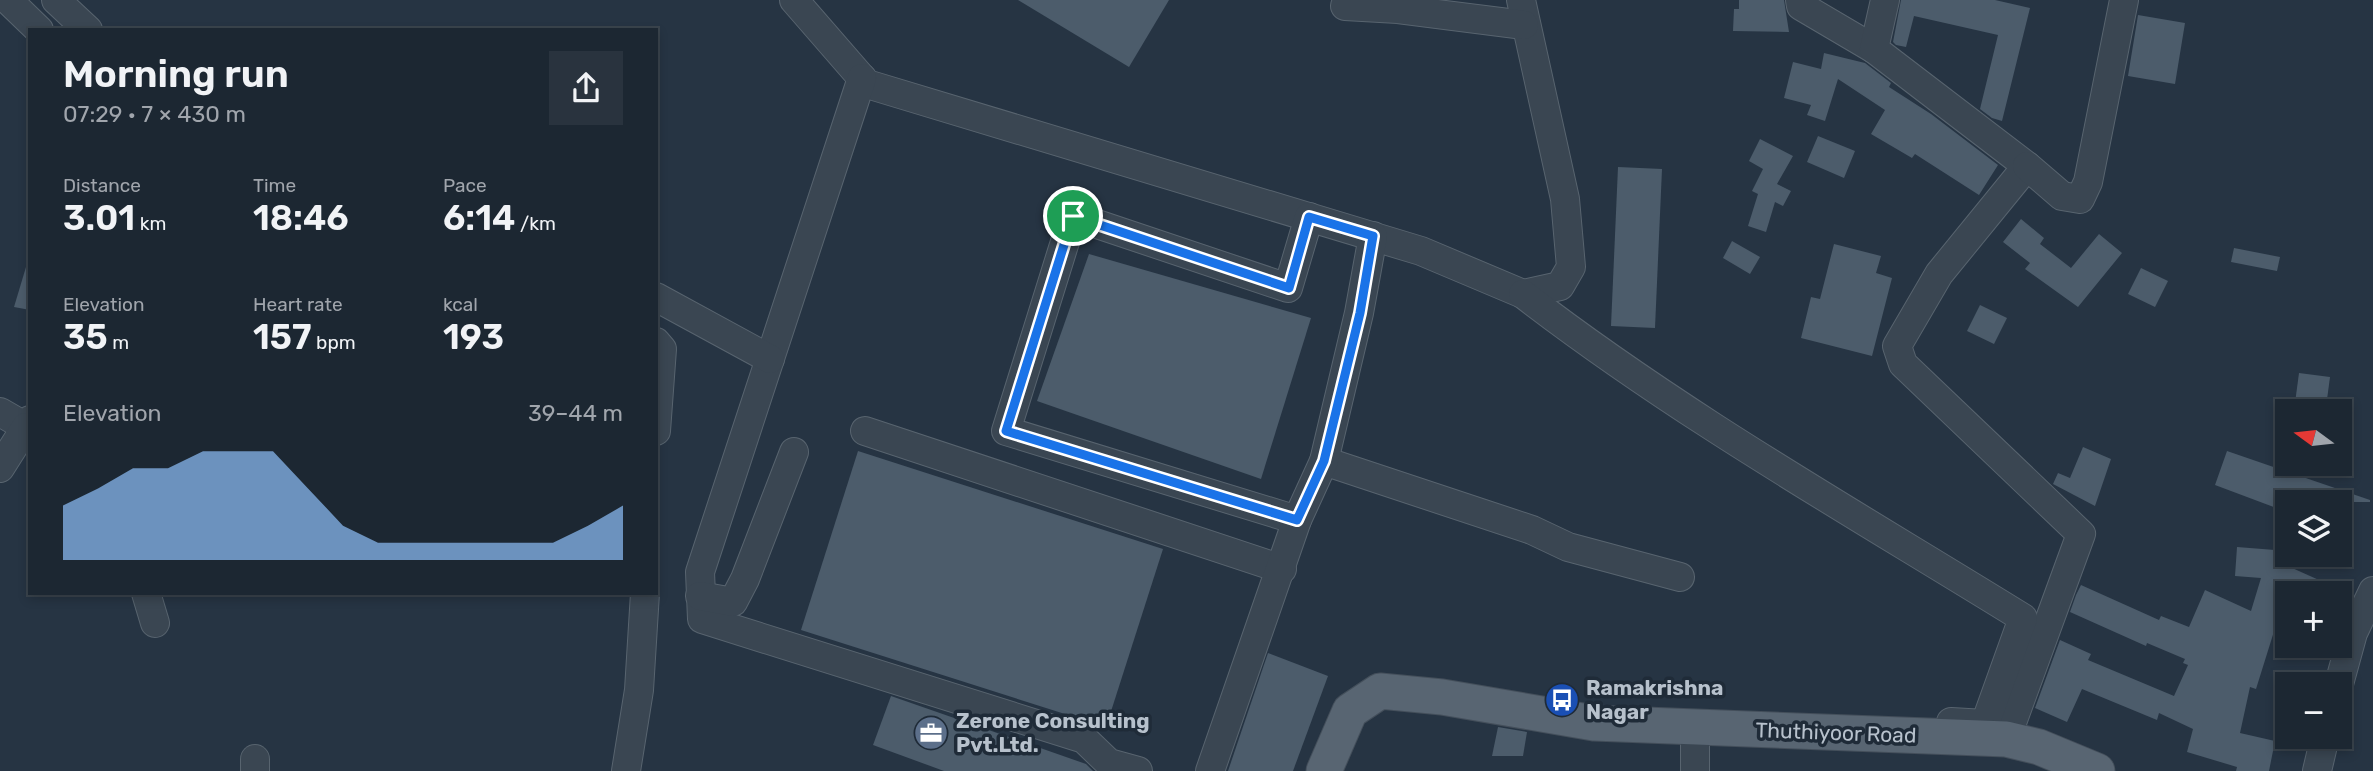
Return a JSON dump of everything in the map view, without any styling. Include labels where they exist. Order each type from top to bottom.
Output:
[{"type":"main road","name":"Thuthiyoor Road","points":[[1324,771],[1350,711],[1380,691],[1441,697],[1594,723],[2006,739],[2039,747],[2097,771]]},
{"type":"street","points":[[9,0],[37,28]]},
{"type":"street","points":[[56,0],[86,28]]},
{"type":"street","points":[[794,0],[867,84],[1421,251],[1523,294],[1572,331],[1728,435],[2023,618],[1984,724],[1595,706],[1594,723]]},
{"type":"street","points":[[1800,0],[1801,6],[1874,48],[2062,196],[2080,198],[2088,182],[2124,0]]},
{"type":"street","points":[[1874,48],[1885,0]]},
{"type":"street","points":[[1345,6],[1522,13],[1565,199],[1571,267],[1560,286],[1523,294]]},
{"type":"street","points":[[862,78],[700,572],[702,619],[1084,739],[1109,763],[1138,771]]},
{"type":"street","points":[[2006,739],[2081,534],[1903,364],[1897,346],[1939,274],[2027,166]]},
{"type":"street","points":[[1297,520],[1006,431],[1073,216],[1289,288],[1309,217]]},
{"type":"street","points":[[1210,771],[1297,520],[1324,461],[1360,313],[1373,236]]},
{"type":"street","points":[[658,298],[770,359]]},
{"type":"street","points":[[658,344],[662,349],[658,404]]},
{"type":"street","points":[[0,412],[28,426]]},
{"type":"street","points":[[0,468],[28,427]]},
{"type":"street","points":[[865,431],[1282,569]]},
{"type":"street","points":[[700,596],[733,602],[745,579],[794,452]]},
{"type":"street","points":[[1324,461],[1532,530],[1568,547],[1680,577]]},
{"type":"street","points":[[2342,672],[2353,633],[2373,591]]},
{"type":"street","points":[[147,595],[155,623]]},
{"type":"street","points":[[626,771],[639,690],[645,595]]},
{"type":"street","points":[[1695,728],[1695,771]]},
{"type":"street","points":[[2317,771],[2323,749]]},
{"type":"building","points":[[1018,0],[1169,0],[1129,67]]},
{"type":"building","points":[[1739,0],[1784,0],[1789,32],[1733,31],[1734,9],[1739,9]]},
{"type":"building","points":[[1901,0],[1995,0],[2030,8],[2002,121],[1992,118],[1980,109],[1998,35],[1914,16],[1906,47],[1896,45],[1893,42]]},
{"type":"building","points":[[2138,15],[2185,23],[2175,84],[2128,76]]},
{"type":"building","points":[[1824,53],[1865,63],[1891,83],[1889,87],[1931,114],[1998,165],[1979,195],[1915,154],[1912,158],[1871,134],[1885,110],[1838,79],[1825,121],[1807,115],[1811,105],[1784,98],[1793,62],[1821,69]]},
{"type":"building","points":[[1818,136],[1855,151],[1844,178],[1807,162]]},
{"type":"building","points":[[1760,139],[1793,156],[1777,184],[1791,191],[1783,206],[1775,202],[1766,232],[1748,226],[1758,194],[1752,191],[1763,169],[1749,161]]},
{"type":"building","points":[[1618,167],[1662,169],[1655,328],[1611,326]]},
{"type":"building","points":[[2021,219],[2044,238],[2040,244],[2071,268],[2099,234],[2122,253],[2078,307],[2025,269],[2030,263],[2003,242]]},
{"type":"building","points":[[1732,241],[1760,257],[1750,274],[1723,258]]},
{"type":"building","points":[[1834,244],[1881,256],[1876,273],[1892,278],[1872,356],[1801,338],[1811,297],[1820,299]]},
{"type":"building","points":[[2234,248],[2280,257],[2277,271],[2231,262]]},
{"type":"building","points":[[1089,254],[1311,318],[1261,479],[1037,401]]},
{"type":"building","points":[[26,267],[28,267],[28,310],[14,307]]},
{"type":"building","points":[[2141,268],[2168,281],[2155,307],[2128,294]]},
{"type":"building","points":[[1980,305],[2007,318],[1994,344],[1967,331]]},
{"type":"building","points":[[2299,373],[2330,377],[2327,399],[2296,399]]},
{"type":"building","points":[[2083,447],[2111,459],[2095,506],[2053,484],[2058,473],[2070,478]]},
{"type":"building","points":[[858,451],[1163,549],[1106,727],[801,630]]},
{"type":"building","points":[[2227,451],[2275,467],[2275,476],[2300,476],[2341,490],[2275,490],[2275,508],[2215,485]]},
{"type":"building","points":[[2352,494],[2370,500],[2352,502]]},
{"type":"building","points":[[2237,547],[2275,550],[2275,567],[2290,567],[2321,581],[2275,581],[2275,628],[2256,689],[2250,687],[2240,733],[2275,741],[2269,771],[2236,771],[2237,767],[2187,752],[2193,729],[2159,713],[2157,720],[2082,689],[2067,722],[2035,708],[2060,640],[2091,654],[2088,660],[2174,696],[2188,665],[2183,663],[2185,659],[2147,643],[2146,646],[2070,612],[2081,585],[2159,620],[2161,616],[2189,627],[2205,590],[2251,611],[2261,578],[2235,576]]},
{"type":"building","points":[[1268,653],[1328,676],[1293,771],[1228,771]]},
{"type":"building","points":[[891,696],[1086,764],[1093,771],[944,771],[873,745]]},
{"type":"building","points":[[1498,727],[1527,732],[1523,756],[1492,756]]},
{"type":"place","name":"Ramakrishna Nagar","points":[[1562,700]]},
{"type":"place","name":"Zerone Consulting Pvt.Ltd.","points":[[931,733]]},
{"type":"route","points":[[1073,216],[1289,288],[1309,217],[1373,236],[1360,313],[1324,461],[1297,520],[1006,431],[1073,216]]}]
